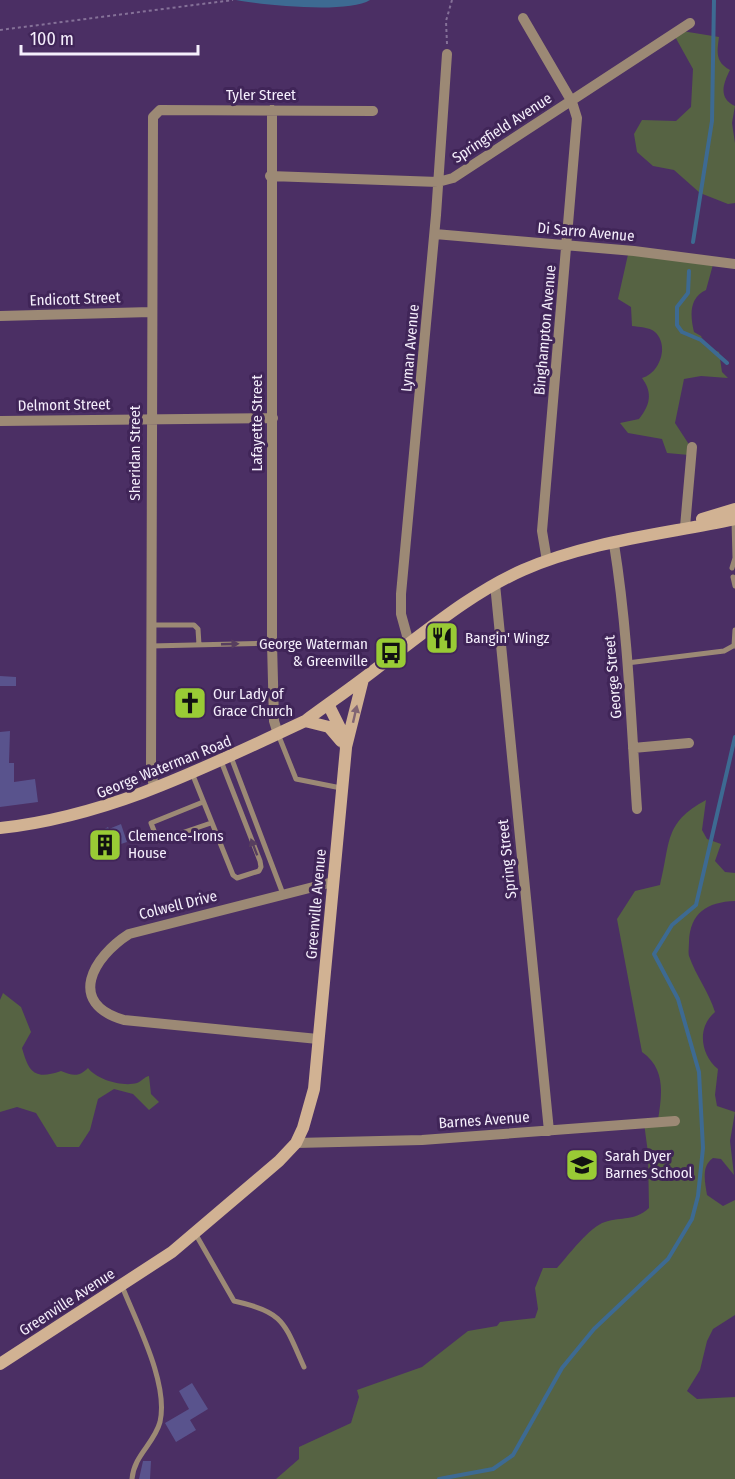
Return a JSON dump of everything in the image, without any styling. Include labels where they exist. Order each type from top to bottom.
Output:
[{"type":"main road","points":[[328,704],[409,643],[495,584],[548,561],[734,514]]},
{"type":"main road","points":[[346,748],[363,679]]},
{"type":"main road","name":"George Waterman Road","points":[[0,828],[101,809],[226,759],[305,721],[328,704]]},
{"type":"main road","name":"Greenville Avenue","points":[[0,1364],[122,1286],[195,1233],[279,1161],[296,1143],[308,1118],[314,1089],[346,748],[342,732],[328,704]]},
{"type":"main road","points":[[305,721],[329,727],[346,748]]},
{"type":"street","points":[[523,18],[572,102]]},
{"type":"street","name":"Springfield Avenue","points":[[270,176],[438,182],[453,178],[690,23]]},
{"type":"street","name":"Lyman Avenue","points":[[409,643],[401,614],[401,594],[435,234],[447,54]]},
{"type":"street","name":"Binghampton Avenue","points":[[548,561],[542,531],[577,118],[572,102]]},
{"type":"street","name":"Tyler Street","points":[[153,117],[160,110],[373,111]]},
{"type":"street","name":"Lafayette Street","points":[[272,110],[270,176],[273,418],[272,643],[274,721],[278,734]]},
{"type":"street","name":"Sheridan Street","points":[[153,117],[150,418],[151,770],[154,788]]},
{"type":"street","name":"Di Sarro Avenue","points":[[435,234],[687,256],[735,264]]},
{"type":"street","name":"Endicott Street","points":[[0,316],[151,312]]},
{"type":"street","name":"Delmont Street","points":[[0,421],[273,418]]},
{"type":"street","points":[[685,527],[692,447]]},
{"type":"street","name":"George Street","points":[[614,544],[627,663],[637,809]]},
{"type":"street","name":"Spring Street","points":[[495,584],[549,1131]]},
{"type":"street","points":[[633,748],[689,743]]},
{"type":"street","name":"Colwell Drive","points":[[318,1039],[124,1020],[100,1010],[90,990],[92,974],[103,954],[129,934],[333,882]]},
{"type":"street","name":"Barnes Avenue","points":[[296,1143],[422,1140],[675,1121]]},
{"type":"lane","points":[[732,568],[735,558],[734,514]]},
{"type":"lane","points":[[733,578],[735,586]]},
{"type":"lane","points":[[151,625],[194,625],[198,629],[199,645]]},
{"type":"lane","points":[[627,663],[724,651],[734,645],[735,630]]},
{"type":"lane","points":[[151,646],[272,643]]},
{"type":"lane","points":[[278,734],[296,779],[342,789]]},
{"type":"lane","points":[[192,773],[233,875],[237,878],[259,872],[260,861],[226,759]]},
{"type":"lane","points":[[226,759],[283,894]]},
{"type":"lane","points":[[203,802],[151,823],[158,841],[211,823]]},
{"type":"lane","points":[[195,1233],[234,1301],[265,1309],[281,1319],[304,1367]]},
{"type":"lane","points":[[122,1286],[155,1370],[161,1404],[160,1422],[152,1441],[133,1467],[132,1479]]},
{"type":"path","points":[[0,30],[233,0]]},
{"type":"path","points":[[447,54],[446,21],[453,0]]},
{"type":"green space","points":[[682,31],[719,37],[719,60],[730,70],[725,80],[724,95],[735,106],[732,123],[735,143],[735,203],[728,204],[700,193],[674,170],[653,166],[637,152],[634,134],[642,120],[676,121],[691,107],[693,69],[673,33],[683,34]]},
{"type":"green space","points":[[629,250],[714,261],[706,290],[700,293],[694,302],[692,319],[694,332],[701,336],[706,347],[719,352],[722,372],[728,378],[701,376],[684,379],[675,423],[690,446],[689,455],[667,453],[662,439],[628,433],[620,423],[639,419],[643,414],[648,404],[649,394],[642,378],[658,365],[662,352],[662,345],[655,332],[647,328],[632,326],[631,307],[618,299]]},
{"type":"green space","points":[[706,800],[702,830],[707,839],[721,844],[715,861],[725,872],[735,873],[735,901],[716,904],[702,911],[690,932],[689,956],[715,1012],[705,1025],[703,1040],[707,1056],[718,1069],[715,1095],[717,1106],[735,1112],[730,1141],[734,1175],[721,1159],[713,1158],[705,1170],[705,1185],[707,1195],[723,1206],[735,1200],[735,1315],[713,1329],[707,1341],[700,1370],[687,1391],[697,1399],[735,1397],[735,1479],[276,1479],[299,1459],[299,1447],[351,1423],[359,1397],[357,1390],[422,1367],[468,1331],[497,1326],[500,1322],[535,1318],[538,1309],[535,1288],[543,1268],[557,1268],[586,1235],[599,1225],[611,1220],[633,1217],[649,1208],[648,1153],[644,1123],[658,1120],[661,1092],[659,1074],[650,1059],[642,1052],[617,919],[635,891],[660,885],[668,846],[675,826],[682,817]]},
{"type":"green space","points":[[3,993],[21,1007],[31,1032],[22,1048],[27,1063],[34,1072],[45,1075],[61,1071],[76,1075],[88,1068],[97,1076],[111,1082],[125,1084],[137,1083],[149,1076],[151,1094],[159,1102],[149,1110],[133,1094],[114,1089],[98,1099],[90,1130],[79,1147],[57,1147],[36,1113],[17,1107],[0,1112],[0,1000]]},
{"type":"water","points":[[236,0],[370,0],[343,7],[325,7],[284,6]]},
{"type":"building","points":[[0,676],[16,677],[16,686],[0,686]]},
{"type":"building","points":[[10,731],[9,763],[14,763],[14,782],[35,779],[38,802],[0,807],[0,732]]},
{"type":"building","name":"Clemence-Irons House","points":[[121,824],[127,842],[106,849],[108,858],[99,861],[90,837],[108,827],[109,829]]},
{"type":"building","points":[[192,1383],[208,1409],[190,1420],[196,1430],[176,1442],[165,1423],[189,1409],[179,1391]]},
{"type":"building","points":[[143,1461],[151,1461],[150,1479],[139,1479]]},
{"type":"waterway","points":[[693,242],[712,121],[714,0]]},
{"type":"waterway","points":[[689,271],[688,293],[677,307],[677,325],[682,332],[701,340],[727,363]]},
{"type":"waterway","points":[[439,1479],[493,1469],[513,1455],[562,1368],[594,1329],[668,1259],[692,1219],[698,1196],[703,1148],[699,1072],[678,999],[654,954],[672,925],[696,905],[735,737]]},
{"type":"place","name":"Bangin' Wingz","points":[[442,638]]},
{"type":"place","name":"George Waterman & Greenville","points":[[391,653]]},
{"type":"place","name":"Our Lady of Grace Church","points":[[190,703]]},
{"type":"place","name":"Clemence-Irons House","points":[[105,845]]},
{"type":"place","name":"Sarah Dyer Barnes School","points":[[582,1165]]}]
